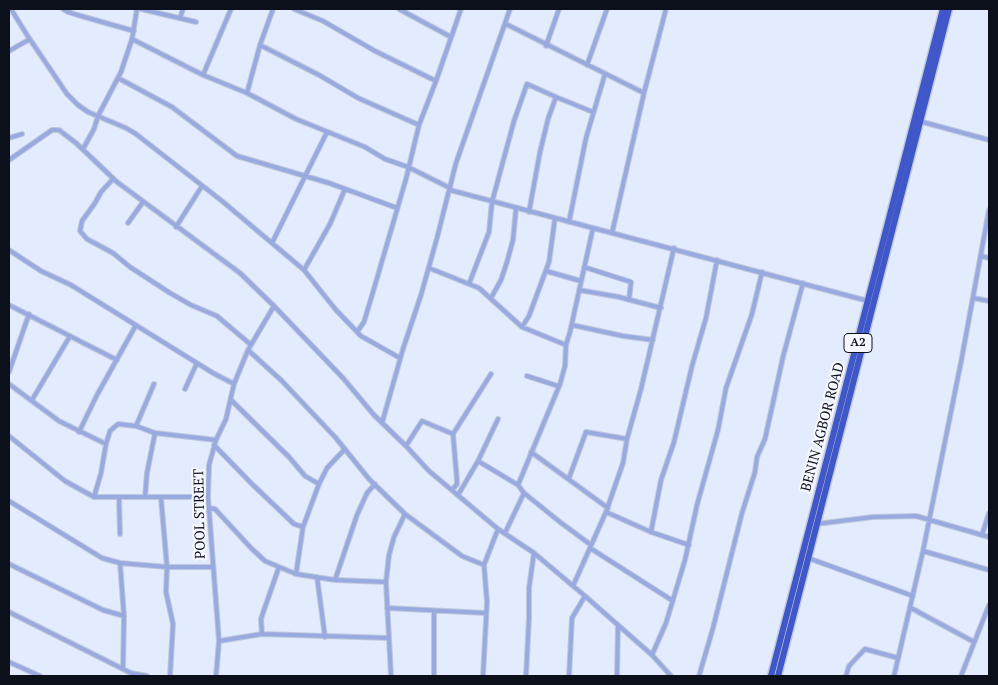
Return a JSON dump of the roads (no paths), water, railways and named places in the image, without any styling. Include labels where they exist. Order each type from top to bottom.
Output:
[{"type":"highway","name":"BENIN AGBOR ROAD","points":[[771,676],[943,9]]},
{"type":"highway","name":"BENIN AGBOR ROAD","points":[[778,676],[792,629],[816,524],[949,9]]},
{"type":"highway","points":[[783,627],[792,629]]},
{"type":"street","points":[[11,9],[67,94],[88,112],[136,134],[202,186],[304,270],[357,332],[400,358]]},
{"type":"street","points":[[63,9],[134,31]]},
{"type":"street","points":[[83,149],[118,78],[132,39],[137,9]]},
{"type":"street","points":[[141,9],[196,22]]},
{"type":"street","points":[[180,18],[183,9]]},
{"type":"street","points":[[203,75],[231,9]]},
{"type":"street","points":[[247,93],[273,9]]},
{"type":"street","points":[[294,9],[322,21],[375,51],[436,81]]},
{"type":"street","points":[[399,9],[451,37]]},
{"type":"street","points":[[357,332],[364,322],[419,125],[461,9]]},
{"type":"street","points":[[382,423],[400,358],[429,268],[456,163],[510,9]]},
{"type":"street","points":[[546,46],[559,9]]},
{"type":"street","points":[[587,65],[607,9]]},
{"type":"street","points":[[612,233],[644,93],[666,9]]},
{"type":"street","points":[[506,24],[546,46],[644,93]]},
{"type":"street","points":[[9,51],[30,39]]},
{"type":"street","points":[[132,39],[203,75],[247,93],[296,119],[365,147],[385,159],[408,167],[450,189],[529,212],[674,248],[868,300]]},
{"type":"street","points":[[260,46],[328,80],[358,98],[419,125]]},
{"type":"street","points":[[569,222],[586,138],[605,74]]},
{"type":"street","points":[[118,78],[172,107],[237,156],[305,176],[397,208]]},
{"type":"street","points":[[469,284],[489,232],[492,202],[514,121],[527,84],[593,112]]},
{"type":"street","points":[[529,212],[540,152],[556,97]]},
{"type":"street","points":[[919,121],[989,140]]},
{"type":"street","points":[[9,160],[52,130],[59,130],[83,149],[113,179],[240,273],[274,306],[429,471],[498,529],[534,553],[652,654],[672,676]]},
{"type":"street","points":[[272,243],[327,132]]},
{"type":"street","points":[[9,138],[22,134]]},
{"type":"street","points":[[113,179],[101,192],[82,221],[80,231],[87,239],[113,253],[170,293],[191,305],[217,316],[250,344]]},
{"type":"street","points":[[176,226],[202,186]]},
{"type":"street","points":[[304,270],[330,224],[346,190]]},
{"type":"street","points":[[128,223],[143,202]]},
{"type":"street","points":[[491,298],[501,280],[507,262],[513,240],[516,208]]},
{"type":"street","points":[[894,676],[923,551],[989,210]]},
{"type":"street","points":[[522,327],[529,316],[546,271],[555,218]]},
{"type":"street","points":[[518,485],[565,366],[566,345],[593,228]]},
{"type":"street","points":[[573,586],[607,510],[623,462],[674,248]]},
{"type":"street","points":[[9,250],[41,272],[71,285],[197,364],[234,384]]},
{"type":"street","points":[[981,256],[989,258]]},
{"type":"street","points":[[651,532],[661,480],[674,442],[692,366],[706,318],[717,260]]},
{"type":"street","points":[[429,268],[479,288],[522,327],[566,345]]},
{"type":"street","points":[[584,268],[632,282],[629,300]]},
{"type":"street","points":[[546,271],[581,281]]},
{"type":"street","points":[[652,654],[666,624],[673,601],[718,430],[726,388],[752,314],[762,272]]},
{"type":"street","points":[[699,676],[742,513],[765,438],[783,357],[803,283]]},
{"type":"street","points":[[579,290],[661,308]]},
{"type":"street","points":[[973,298],[989,301]]},
{"type":"street","points":[[9,305],[117,360]]},
{"type":"street","name":"POOL STREET","points":[[216,676],[218,641],[208,497],[209,465],[214,445],[226,419],[234,384],[250,344],[274,306]]},
{"type":"street","points":[[9,372],[29,314]]},
{"type":"street","points":[[79,432],[136,325]]},
{"type":"street","points":[[572,325],[623,336],[653,340]]},
{"type":"street","points":[[32,400],[70,336]]},
{"type":"street","points":[[248,350],[282,381],[345,449],[369,479],[405,514],[462,556],[484,565]]},
{"type":"street","points":[[185,389],[197,364]]},
{"type":"street","points":[[452,490],[457,484],[453,434],[491,374]]},
{"type":"street","points":[[527,376],[558,386]]},
{"type":"street","points":[[9,384],[59,421],[106,444]]},
{"type":"street","points":[[136,426],[154,384]]},
{"type":"street","points":[[231,400],[290,457],[305,476],[319,484]]},
{"type":"street","points":[[458,495],[478,461],[498,419]]},
{"type":"street","points":[[406,446],[422,421],[453,434]]},
{"type":"street","points":[[94,497],[110,431],[118,424],[136,426],[155,433],[216,440]]},
{"type":"street","points":[[569,478],[586,432],[627,439]]},
{"type":"street","points":[[145,497],[147,472],[155,433]]},
{"type":"street","points":[[9,436],[65,481],[94,497],[208,497]]},
{"type":"street","points":[[214,445],[294,524],[303,527]]},
{"type":"street","points":[[296,574],[303,527],[319,484],[327,468],[345,449]]},
{"type":"street","points":[[531,452],[569,478],[607,510],[651,532],[689,544]]},
{"type":"street","points":[[478,461],[518,485],[524,492],[591,546],[673,601]]},
{"type":"street","points":[[336,580],[362,502],[375,484]]},
{"type":"street","points":[[505,533],[524,492]]},
{"type":"street","points":[[119,497],[120,534]]},
{"type":"street","points":[[161,498],[167,567],[166,592],[174,624],[170,676]]},
{"type":"street","points":[[9,502],[102,558],[120,563],[167,567],[212,567]]},
{"type":"street","points":[[209,508],[215,509],[250,548],[264,560],[279,567],[296,574],[336,580],[386,582]]},
{"type":"street","points":[[982,535],[989,513]]},
{"type":"street","points":[[391,676],[386,582],[389,555],[394,537],[405,514]]},
{"type":"street","points":[[816,524],[899,515],[916,516],[989,537]]},
{"type":"street","points":[[483,676],[486,649],[484,565],[498,529]]},
{"type":"street","points":[[923,551],[989,570]]},
{"type":"street","points":[[526,676],[529,588],[534,553]]},
{"type":"street","points":[[808,558],[913,596]]},
{"type":"street","points":[[120,563],[124,616],[123,669]]},
{"type":"street","points":[[9,564],[103,610],[124,616]]},
{"type":"street","points":[[262,634],[261,619],[279,567]]},
{"type":"street","points":[[316,577],[324,637]]},
{"type":"street","points":[[569,676],[572,618],[584,596]]},
{"type":"street","points":[[960,676],[989,605]]},
{"type":"street","points":[[387,608],[485,613]]},
{"type":"street","points":[[911,608],[974,642]]},
{"type":"street","points":[[434,611],[434,676]]},
{"type":"street","points":[[9,612],[123,669],[130,675],[147,676]]},
{"type":"street","points":[[617,676],[618,625]]},
{"type":"street","points":[[218,641],[262,634],[389,638]]},
{"type":"street","points":[[846,676],[849,666],[866,649],[898,658]]},
{"type":"street","points":[[9,662],[40,676]]}]
